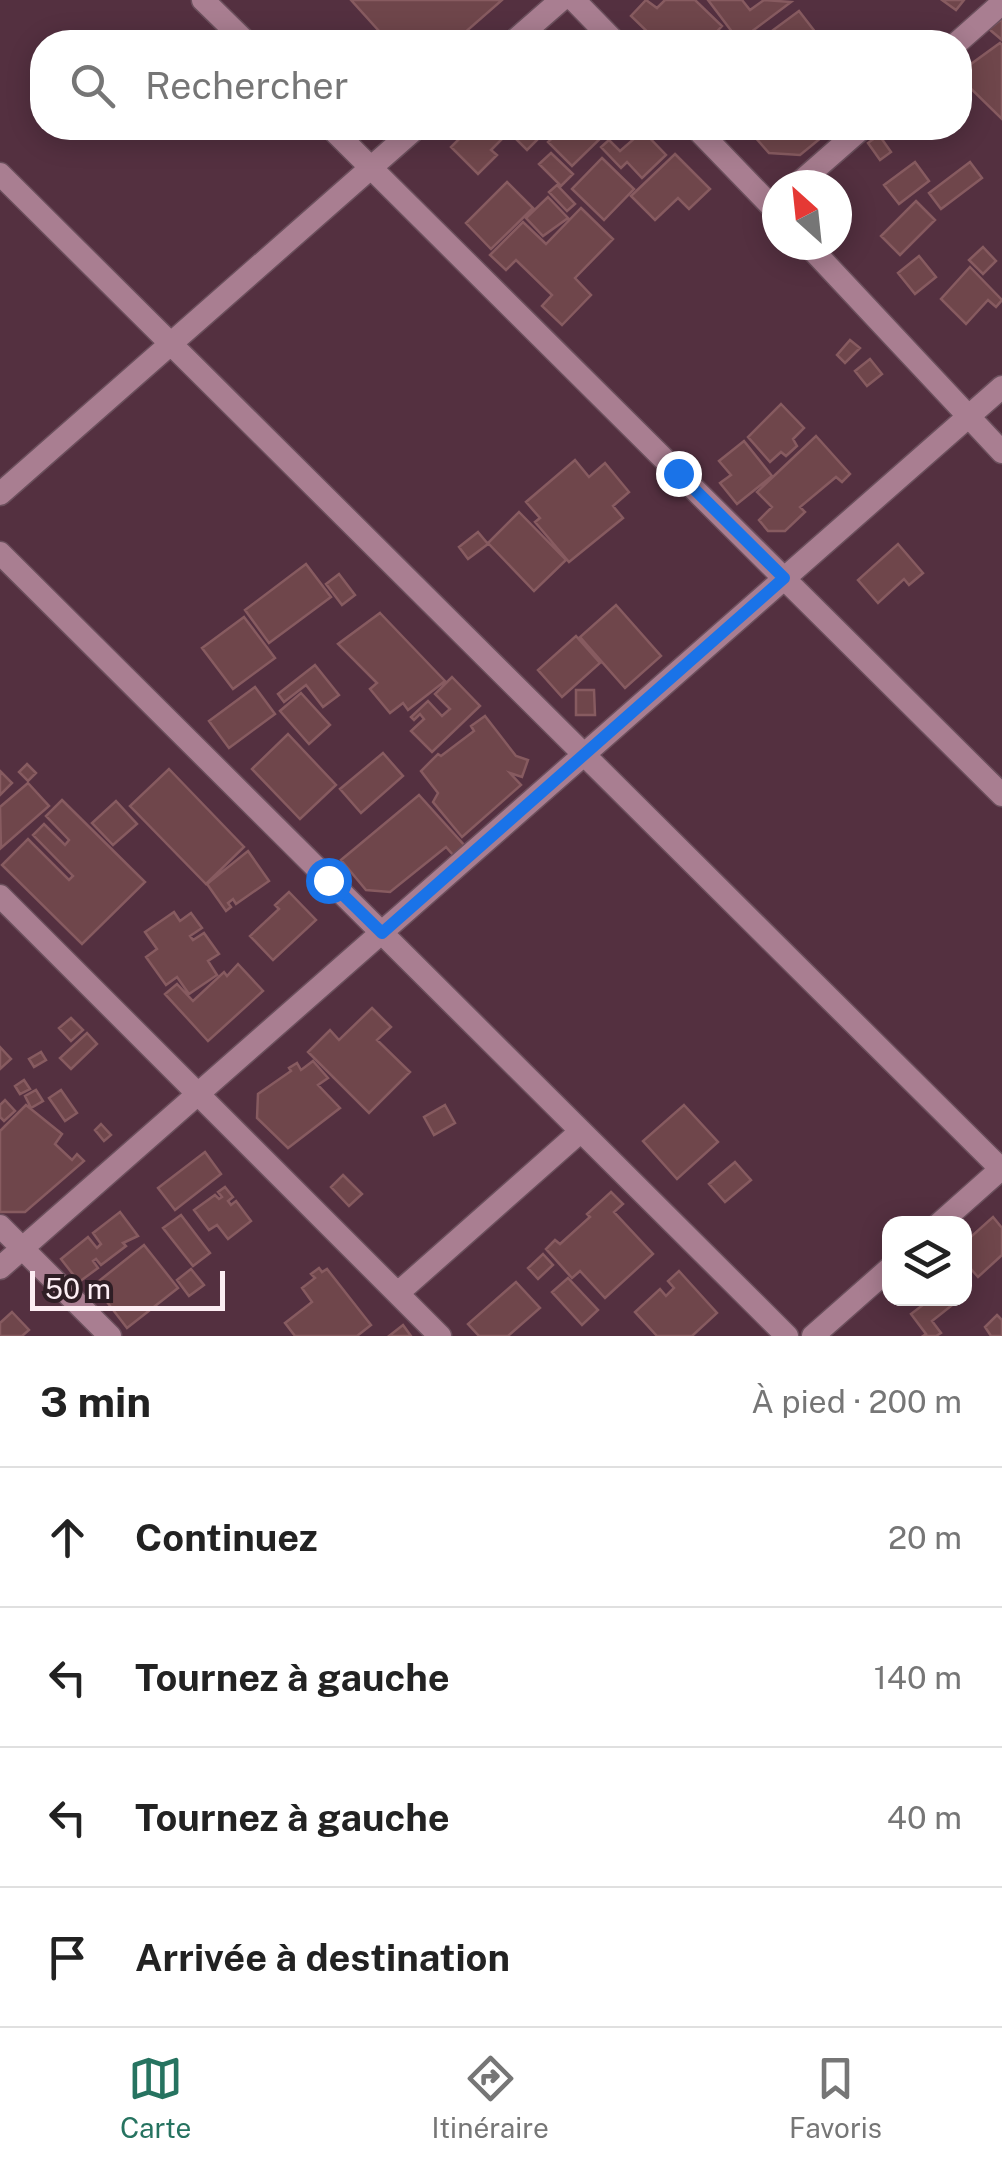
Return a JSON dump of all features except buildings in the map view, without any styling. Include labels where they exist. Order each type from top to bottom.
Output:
[{"type":"street","points":[[203,0],[234,30]]},
{"type":"street","points":[[526,30],[561,0]]},
{"type":"street","points":[[574,0],[603,30]]},
{"type":"street","points":[[972,30],[1002,3]]},
{"type":"street","points":[[343,140],[1002,795]]},
{"type":"street","points":[[0,494],[402,140]]},
{"type":"street","points":[[708,140],[762,193]]},
{"type":"street","points":[[815,170],[849,140]]},
{"type":"street","points":[[0,174],[1002,1169],[948,1216]]},
{"type":"street","points":[[822,260],[1002,452]]},
{"type":"street","points":[[0,1268],[1002,387]]},
{"type":"street","points":[[0,553],[787,1336]]},
{"type":"street","points":[[0,896],[440,1336]]},
{"type":"street","points":[[398,1293],[581,1131]]},
{"type":"street","points":[[0,1226],[110,1336]]},
{"type":"street","points":[[813,1336],[882,1275]]},
{"type":"route","points":[[328,880],[382,933],[784,578],[678,473]]}]
